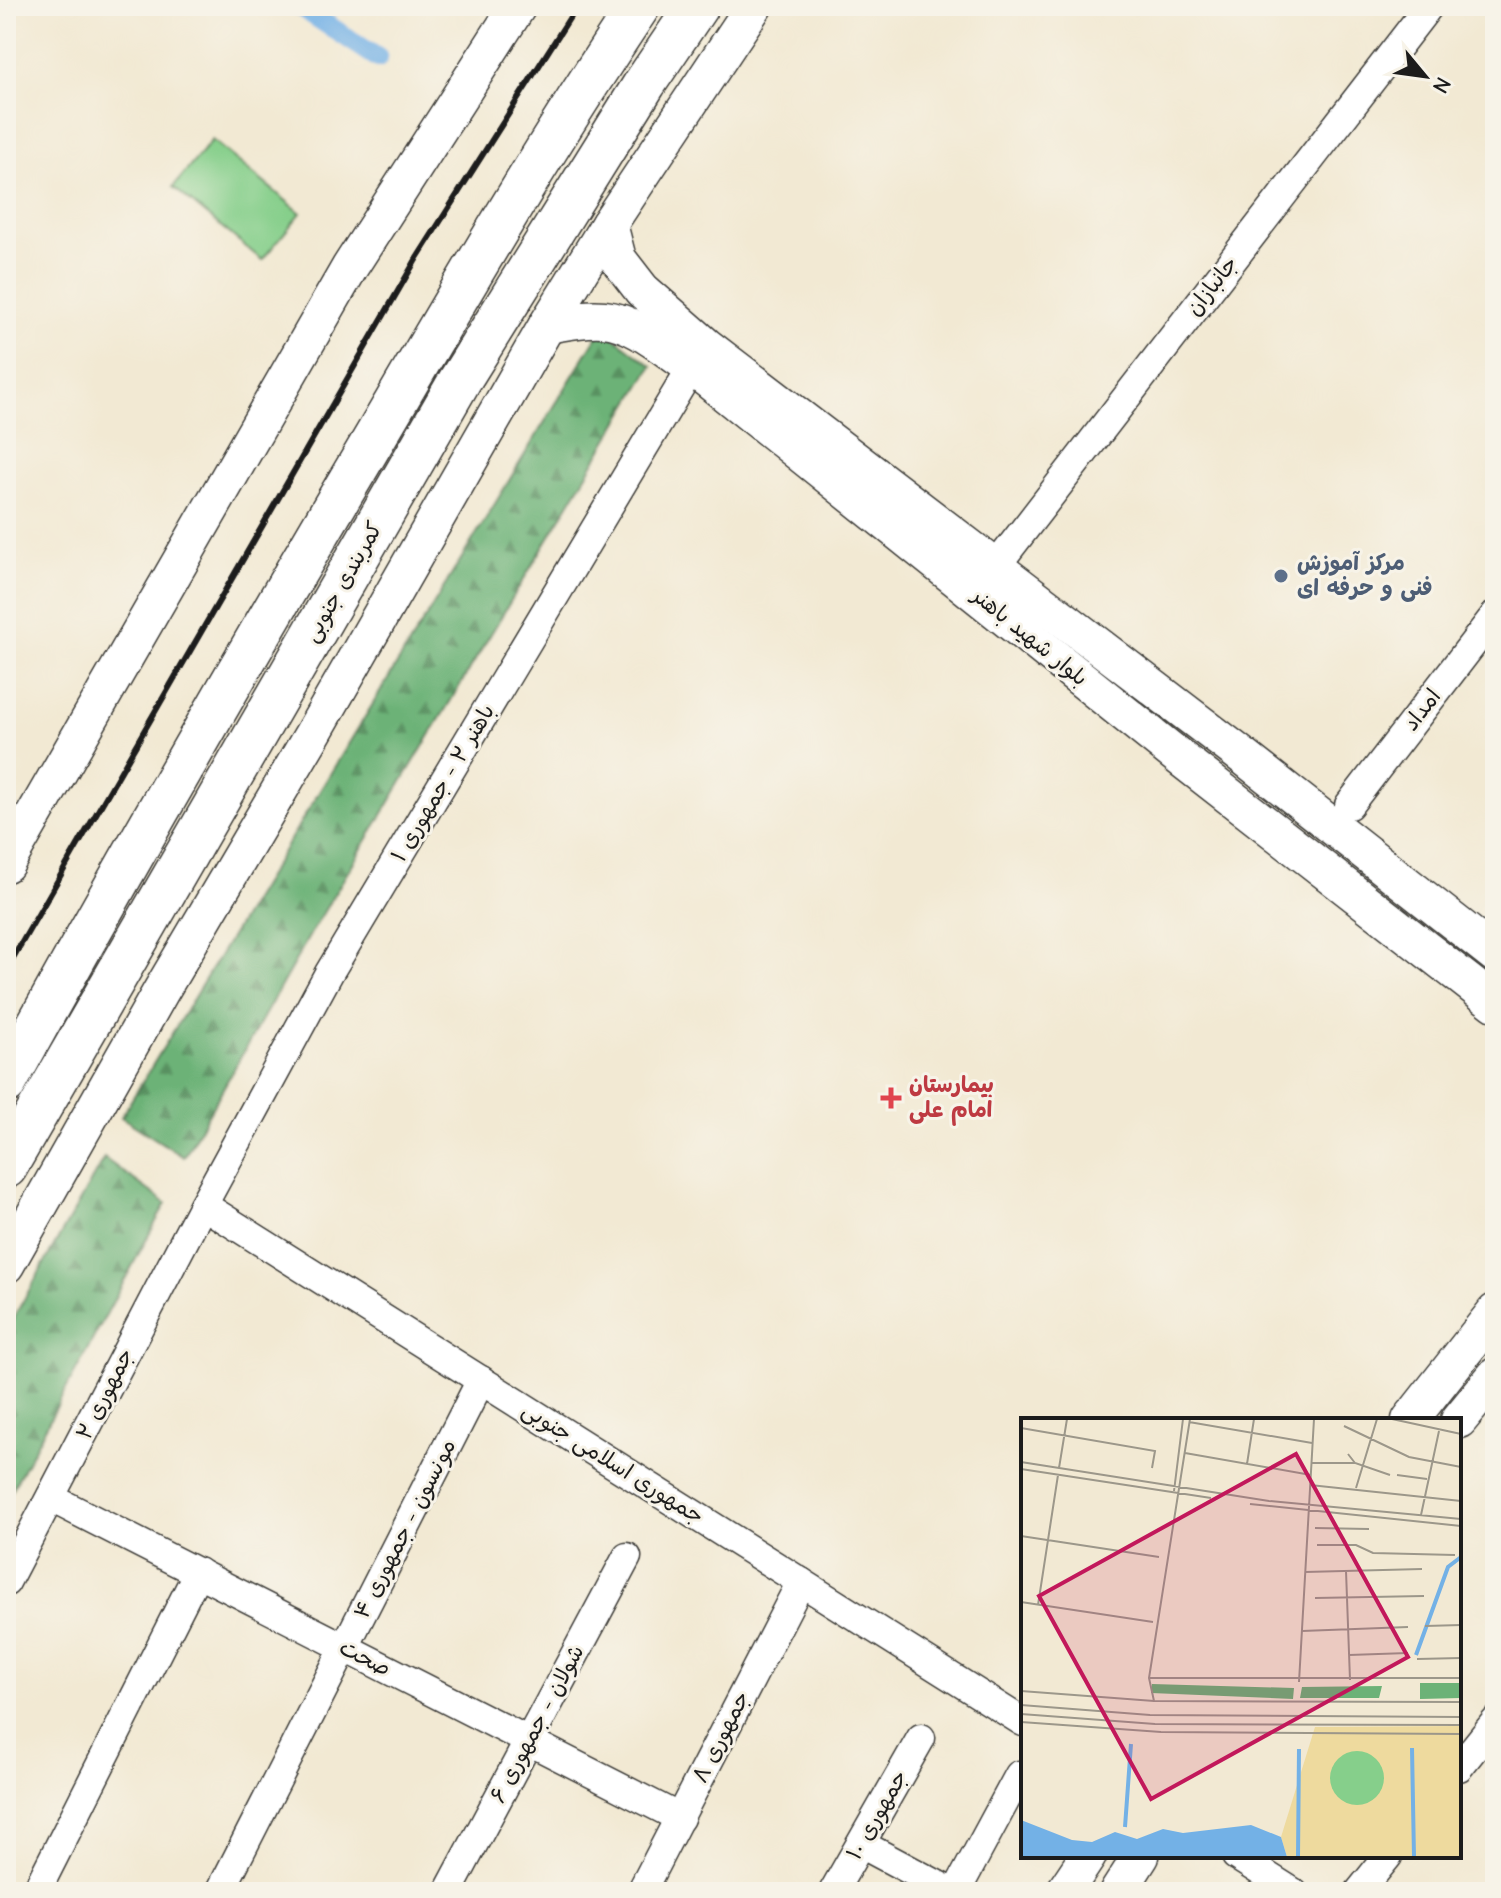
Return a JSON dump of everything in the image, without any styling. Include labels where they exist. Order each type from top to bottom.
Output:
[{"type":"highway","name":"کمربندی جنوبی","points":[[6,1082],[227,689],[483,254],[586,85],[639,6]]},
{"type":"highway","name":"کمربندی جنوبی","points":[[6,1167],[460,380],[697,6]]},
{"type":"main road","points":[[6,864],[350,267],[518,6]]},
{"type":"main road","points":[[6,1265],[547,325],[609,224],[754,6]]},
{"type":"main road","name":"بلوار شهید باهنر","points":[[609,224],[618,259],[699,357],[1179,757],[1495,1003]]},
{"type":"main road","name":"بلوار شهید باهنر","points":[[547,325],[586,319],[618,322],[699,357],[996,566],[1495,954]]},
{"type":"main road","points":[[1412,1418],[1495,1312]]},
{"type":"main road","points":[[1461,1418],[1495,1376]]},
{"type":"main road","points":[[1064,1892],[1087,1858]]},
{"type":"main road","points":[[1118,1892],[1140,1858]]},
{"type":"street","name":"جانبازان","points":[[996,566],[1429,6]]},
{"type":"street","name":"باهنر ۲ - جمهوری ۱","points":[[203,1205],[329,973],[699,357]]},
{"type":"street","name":"امداد","points":[[1349,805],[1495,615]]},
{"type":"street","name":"جمهوری اسلامی جنوبی","points":[[203,1205],[1021,1721]]},
{"type":"street","name":"جمهوری ۲","points":[[6,1582],[203,1205]]},
{"type":"street","name":"مونسون - جمهوری ۴","points":[[220,1892],[481,1380]]},
{"type":"street","name":"صحت","points":[[51,1498],[680,1818]]},
{"type":"street","name":"شولان - جمهوری ۶","points":[[448,1892],[627,1557]]},
{"type":"street","points":[[36,1892],[198,1572]]},
{"type":"street","name":"جمهوری ۸","points":[[641,1892],[801,1582]]},
{"type":"street","points":[[1461,1764],[1495,1722]]},
{"type":"street","name":"جمهوری ۱۰","points":[[833,1892],[921,1738]]},
{"type":"street","points":[[861,1844],[954,1892],[1019,1775]]},
{"type":"street","points":[[1239,1858],[1285,1890]]},
{"type":"street","points":[[1359,1892],[1386,1858]]},
{"type":"green space","points":[[212,140],[301,213],[262,260],[173,187]]},
{"type":"green space","points":[[602,328],[652,366],[311,933],[184,1157],[121,1117]]},
{"type":"green space","points":[[104,1158],[166,1203],[6,1501],[6,1331]]},
{"type":"waterway","points":[[299,6],[378,58]]},
{"type":"railway","points":[[6,970],[417,258],[577,6]]},
{"type":"place","name":"مرکز آموزش فنی و حرفه ای","points":[[1281,576]]},
{"type":"place","name":"بیمارستان امام علی","points":[[891,1098]]}]
